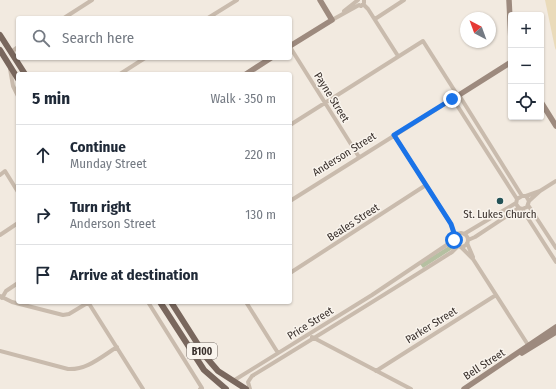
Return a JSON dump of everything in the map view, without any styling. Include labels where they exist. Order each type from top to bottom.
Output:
[{"type":"main road","points":[[0,35],[16,60]]},
{"type":"main road","points":[[0,50],[16,76]]},
{"type":"main road","points":[[16,60],[24,72]]},
{"type":"main road","name":"B100","points":[[161,304],[200,365],[213,379],[226,389]]},
{"type":"main road","name":"B100","points":[[172,304],[206,357],[218,371],[246,389]]},
{"type":"street","points":[[67,16],[92,0]]},
{"type":"street","points":[[211,16],[237,0]]},
{"type":"street","points":[[320,0],[332,20]]},
{"type":"street","points":[[375,19],[404,0]]},
{"type":"street","points":[[509,0],[510,12]]},
{"type":"street","points":[[292,46],[362,1],[398,56]]},
{"type":"street","points":[[292,124],[423,41],[529,203],[556,249],[550,253]]},
{"type":"street","points":[[11,52],[16,48]]},
{"type":"street","name":"Payne Street","points":[[292,50],[359,157]]},
{"type":"street","points":[[123,72],[142,60]]},
{"type":"street","points":[[249,72],[268,60]]},
{"type":"street","name":"Anderson Street","points":[[292,199],[508,64]]},
{"type":"street","points":[[9,65],[13,86],[16,92]]},
{"type":"street","points":[[452,99],[485,150],[520,209],[556,262]]},
{"type":"street","points":[[544,107],[556,126]]},
{"type":"street","points":[[465,119],[472,115]]},
{"type":"street","points":[[394,135],[451,224],[462,233],[467,241],[474,260],[529,346]]},
{"type":"street","points":[[485,150],[492,146]]},
{"type":"street","points":[[0,175],[5,171],[16,189]]},
{"type":"street","name":"Price Street","points":[[233,382],[372,295],[462,233],[524,196],[540,191],[556,181]]},
{"type":"street","name":"Beales Street","points":[[292,272],[426,185]]},
{"type":"street","name":"Price Street","points":[[250,389],[248,384],[249,380],[261,371],[520,209],[529,203],[540,191]]},
{"type":"street","points":[[0,235],[16,224]]},
{"type":"street","points":[[451,224],[454,238],[459,246],[474,260]]},
{"type":"street","points":[[417,264],[422,271]]},
{"type":"street","points":[[16,284],[6,291],[1,297],[16,303]]},
{"type":"street","points":[[372,295],[375,301]]},
{"type":"street","name":"Parker Street","points":[[376,371],[496,295]]},
{"type":"street","points":[[20,304],[63,315],[69,314],[85,304]]},
{"type":"street","points":[[89,304],[144,389]]},
{"type":"street","points":[[149,304],[202,387]]},
{"type":"street","points":[[247,304],[278,353]]},
{"type":"street","name":"Bell Street","points":[[464,389],[556,327]]},
{"type":"street","name":"Bell Street","points":[[529,346],[556,332]]},
{"type":"street","points":[[310,334],[313,338],[411,389]]},
{"type":"street","points":[[0,351],[68,369],[74,369],[88,365],[117,347]]},
{"type":"street","points":[[257,367],[261,371]]},
{"type":"green space","points":[[452,244],[454,248],[423,268],[420,264]]},
{"type":"sand","points":[[545,0],[556,0],[556,50],[555,48]]},
{"type":"place","name":"St. Lukes Church","points":[[500,201]]},
{"type":"route","points":[[452,99],[394,135],[451,224],[455,236],[454,240]]}]
